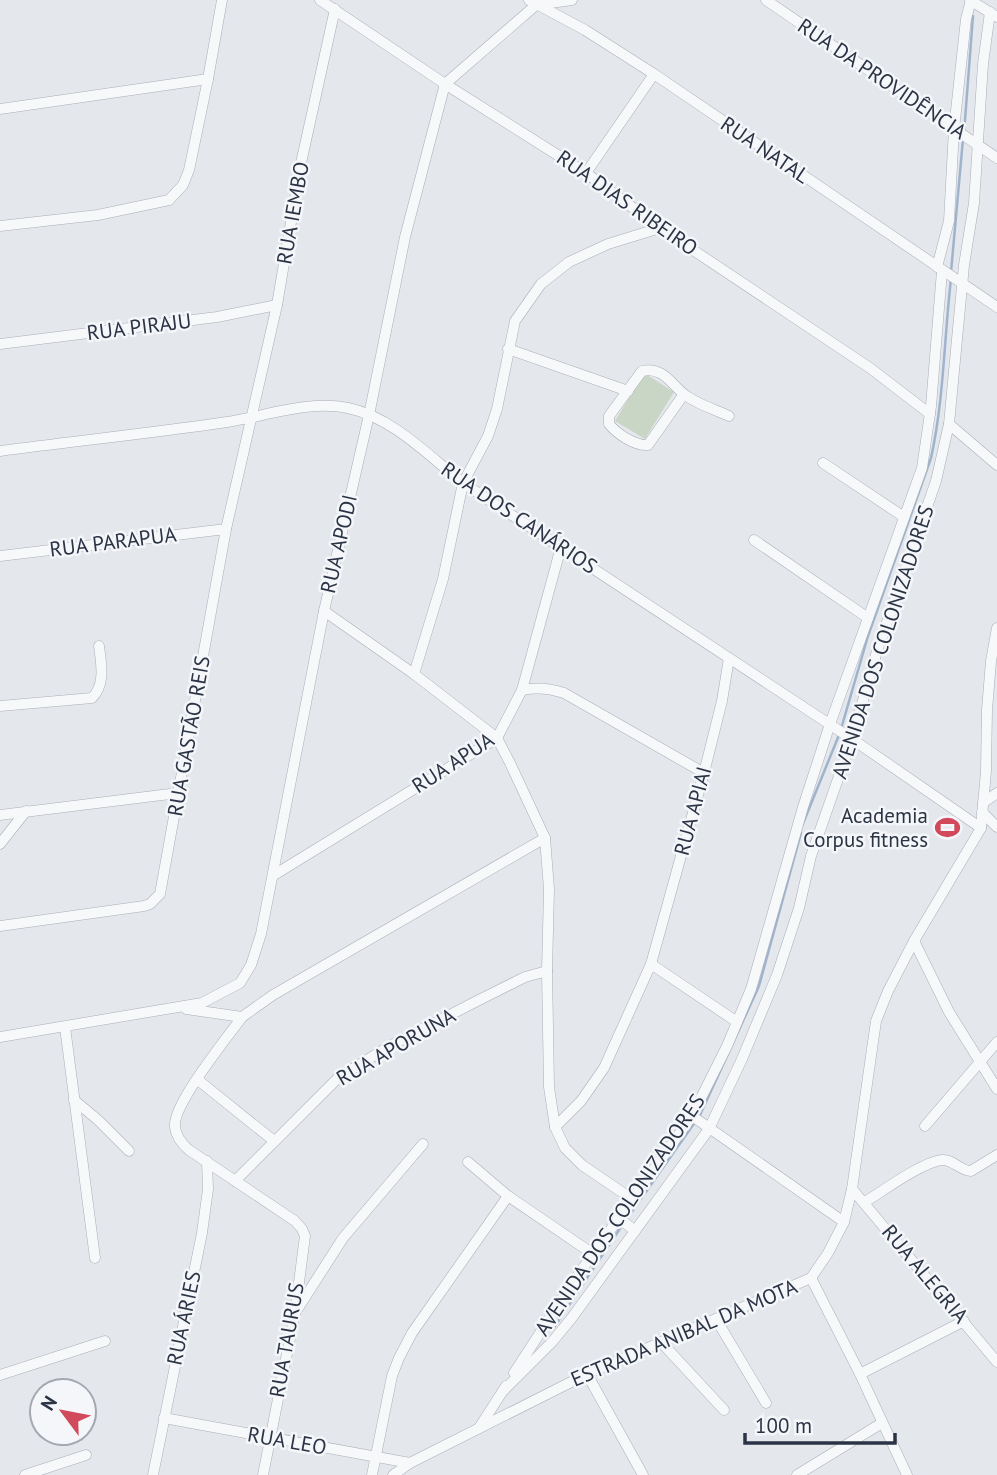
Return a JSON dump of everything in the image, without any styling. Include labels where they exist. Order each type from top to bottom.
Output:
[{"type":"street","points":[[0,226],[98,215],[151,206],[169,200],[183,185],[189,170],[222,0]]},
{"type":"street","name":"RUA DIAS RIBEIRO","points":[[320,0],[445,84],[586,173],[660,229],[870,368],[930,414]]},
{"type":"street","points":[[445,84],[533,3],[572,0]]},
{"type":"street","name":"RUA DA PROVIDÊNCIA","points":[[766,0],[997,158]]},
{"type":"street","points":[[971,0],[993,15]]},
{"type":"street","name":"AVENIDA DOS COLONIZADORES","points":[[479,1428],[532,1343],[593,1254],[693,1118],[737,1022],[758,966],[803,807],[922,468],[930,414],[941,270],[949,221],[966,19],[971,0]]},
{"type":"street","name":"RUA NATAL","points":[[533,3],[585,30],[654,74],[997,307]]},
{"type":"street","name":"RUA IEMBO","points":[[252,416],[277,305],[301,163],[335,9]]},
{"type":"street","name":"AVENIDA DOS COLONIZADORES","points":[[503,1391],[571,1319],[707,1127],[737,1072],[777,975],[799,908],[811,856],[877,651],[936,481],[949,424],[960,282],[974,204],[975,144],[983,64],[993,15]]},
{"type":"street","points":[[586,173],[654,74]]},
{"type":"street","points":[[0,109],[208,79]]},
{"type":"street","name":"RUA APODI","points":[[180,1008],[202,1003],[240,983],[251,965],[261,934],[324,611],[369,415],[405,237],[445,84]]},
{"type":"street","points":[[414,674],[443,579],[463,482],[488,436],[502,385],[514,321],[541,284],[569,262],[608,244],[660,229]]},
{"type":"street","name":"RUA PIRAJU","points":[[0,344],[217,317],[277,305]]},
{"type":"street","points":[[508,349],[628,391]]},
{"type":"street","points":[[684,394],[653,439],[645,446],[614,430],[609,424],[609,416],[642,371],[648,370],[669,378],[684,394],[729,416]]},
{"type":"street","name":"RUA DOS CANÁRIOS","points":[[0,451],[229,421],[300,408],[330,406],[369,415],[403,436],[463,482],[850,737],[981,828]]},
{"type":"street","name":"RUA GASTÃO REIS","points":[[0,926],[150,904],[157,899],[163,886],[226,529],[252,416]]},
{"type":"street","points":[[949,424],[997,465]]},
{"type":"street","points":[[822,463],[904,517]]},
{"type":"street","name":"RUA PARAPUA","points":[[0,556],[226,529]]},
{"type":"street","points":[[754,540],[868,618]]},
{"type":"street","name":"RUA APUA","points":[[274,875],[497,738],[522,690],[561,547]]},
{"type":"street","points":[[324,611],[414,674],[497,738],[545,838],[549,889],[549,1087],[555,1127],[565,1148],[582,1164],[632,1199]]},
{"type":"street","name":"ESTRADA ANIBAL DA MOTA","points":[[393,1475],[410,1463],[587,1374],[811,1278],[844,1222],[852,1189],[876,1021],[914,941],[981,828],[990,673],[997,628]]},
{"type":"street","points":[[0,706],[92,698],[100,682],[99,646]]},
{"type":"street","name":"RUA APIAI","points":[[555,1127],[581,1101],[604,1068],[651,964],[704,773],[730,658]]},
{"type":"street","points":[[522,690],[536,687],[564,693],[704,773]]},
{"type":"street","points":[[0,815],[178,793]]},
{"type":"street","points":[[997,793],[983,807],[997,827]]},
{"type":"street","points":[[0,844],[26,811]]},
{"type":"street","points":[[198,1080],[274,1141],[235,1181],[180,1142],[175,1127],[180,1104],[242,1017],[273,995],[545,838]]},
{"type":"street","points":[[914,941],[949,1012],[997,1089]]},
{"type":"street","points":[[651,964],[737,1022]]},
{"type":"street","name":"RUA APORUNA","points":[[274,1141],[331,1084],[388,1047],[525,977],[547,971]]},
{"type":"street","points":[[0,1037],[180,1008],[242,1017]]},
{"type":"street","points":[[65,1027],[95,1258]]},
{"type":"street","points":[[925,1126],[997,1042]]},
{"type":"street","points":[[74,1100],[99,1120],[129,1151]]},
{"type":"street","points":[[693,1118],[844,1222]]},
{"type":"street","points":[[295,1313],[343,1238],[423,1144]]},
{"type":"street","points":[[865,1202],[912,1172],[939,1160],[946,1160],[962,1170],[971,1171],[997,1155]]},
{"type":"street","name":"RUA ÁRIES","points":[[153,1475],[202,1233],[208,1189],[207,1161]]},
{"type":"street","points":[[468,1162],[508,1196],[593,1254]]},
{"type":"street","name":"RUA TAURUS","points":[[235,1181],[296,1221],[305,1236],[295,1313],[263,1475]]},
{"type":"street","name":"RUA ALEGRIA","points":[[852,1189],[997,1362]]},
{"type":"street","points":[[372,1475],[392,1376],[399,1358],[412,1333],[508,1196]]},
{"type":"street","points":[[621,1219],[634,1229]]},
{"type":"street","points":[[811,1278],[907,1475]]},
{"type":"street","points":[[716,1319],[766,1403]]},
{"type":"street","points":[[860,1374],[964,1321]]},
{"type":"street","points":[[0,1374],[106,1340]]},
{"type":"street","points":[[661,1342],[724,1410]]},
{"type":"street","points":[[587,1374],[643,1475]]},
{"type":"street","name":"RUA LEO","points":[[164,1418],[410,1463]]},
{"type":"street","points":[[804,1473],[882,1423]]},
{"type":"street","points":[[25,1475],[86,1455]]},
{"type":"green space","points":[[644,373],[674,392],[645,439],[615,421]]},
{"type":"waterway","points":[[964,133],[973,16]]},
{"type":"waterway","points":[[951,272],[963,139]]},
{"type":"waterway","points":[[841,729],[868,636],[931,458],[941,391],[951,279]]},
{"type":"waterway","points":[[802,826],[839,735]]},
{"type":"waterway","points":[[553,1329],[700,1115],[759,986],[801,833]]},
{"type":"place","name":"Academia Corpus fitness","points":[[948,828]]}]
